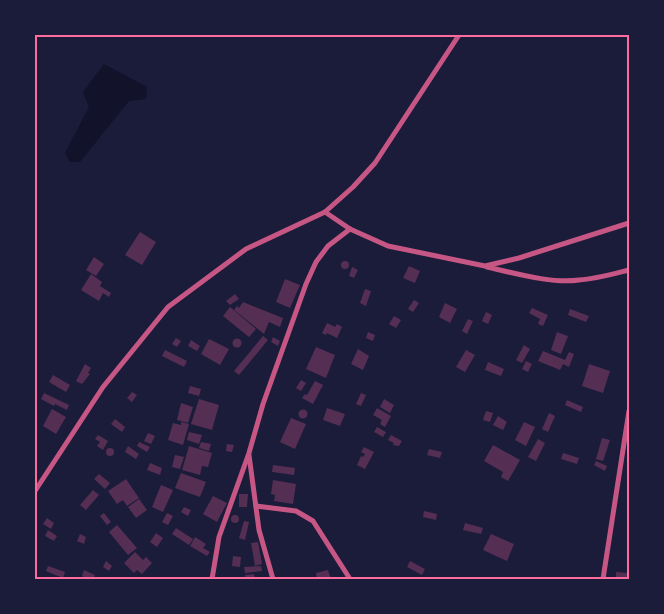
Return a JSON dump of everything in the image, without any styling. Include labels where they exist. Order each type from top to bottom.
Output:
[{"type":"street","points":[[35,491],[103,387],[168,307],[246,250],[325,212],[353,187],[375,163],[459,35]]},
{"type":"street","points":[[325,212],[350,229],[388,246],[520,275],[578,281],[629,270]]},
{"type":"street","points":[[485,266],[519,258],[629,223]]},
{"type":"street","points":[[212,579],[219,537],[249,453],[263,404],[306,284],[316,262],[328,246],[350,229]]},
{"type":"street","points":[[603,579],[629,411]]},
{"type":"street","points":[[249,453],[259,530],[273,579]]},
{"type":"street","points":[[256,506],[296,511],[313,521],[350,579]]},
{"type":"shaded area","points":[[104,64],[147,87],[146,99],[129,101],[80,162],[70,162],[65,153],[89,107],[83,92]]},
{"type":"building","points":[[140,232],[156,242],[142,265],[125,255]]},
{"type":"building","points":[[94,257],[104,264],[96,276],[86,270]]},
{"type":"building","points":[[345,261],[349,265],[345,269],[341,265]]},
{"type":"building","points":[[409,266],[420,271],[415,283],[403,278]]},
{"type":"building","points":[[352,267],[358,270],[354,278],[349,276]]},
{"type":"building","points":[[91,274],[102,282],[100,286],[111,293],[109,297],[103,293],[99,301],[81,290]]},
{"type":"building","points":[[285,279],[300,285],[290,308],[276,302]]},
{"type":"building","points":[[365,289],[371,291],[366,306],[360,303]]},
{"type":"building","points":[[235,294],[239,299],[230,305],[226,301]]},
{"type":"building","points":[[414,300],[419,303],[413,312],[408,309]]},
{"type":"building","points":[[243,302],[283,318],[280,327],[269,322],[264,334],[234,310],[237,306],[239,308]]},
{"type":"building","points":[[445,303],[457,309],[450,323],[439,317]]},
{"type":"building","points":[[230,307],[256,329],[249,337],[223,316]]},
{"type":"building","points":[[532,308],[548,315],[543,326],[538,324],[540,319],[529,313]]},
{"type":"building","points":[[570,309],[589,316],[586,322],[568,315]]},
{"type":"building","points":[[486,312],[492,315],[488,324],[482,321]]},
{"type":"building","points":[[394,316],[401,320],[396,328],[389,324]]},
{"type":"building","points":[[468,319],[473,321],[467,334],[462,331]]},
{"type":"building","points":[[327,323],[335,327],[337,324],[342,327],[337,338],[327,333],[326,335],[322,333]]},
{"type":"building","points":[[368,332],[375,335],[373,341],[366,338]]},
{"type":"building","points":[[557,332],[568,336],[561,354],[551,350]]},
{"type":"building","points":[[263,336],[268,340],[239,375],[234,371]]},
{"type":"building","points":[[273,337],[280,341],[278,346],[271,342]]},
{"type":"building","points":[[176,338],[181,341],[177,347],[172,344]]},
{"type":"building","points":[[209,339],[229,349],[220,365],[201,354]]},
{"type":"building","points":[[237,339],[241,343],[237,347],[233,343]]},
{"type":"building","points":[[191,340],[200,346],[197,351],[188,346]]},
{"type":"building","points":[[524,345],[530,349],[522,363],[516,360]]},
{"type":"building","points":[[316,347],[335,355],[326,378],[306,369]]},
{"type":"building","points":[[358,349],[369,356],[363,370],[351,364]]},
{"type":"building","points":[[165,350],[187,361],[184,367],[162,356]]},
{"type":"building","points":[[466,350],[475,355],[465,372],[456,367]]},
{"type":"building","points":[[543,351],[565,360],[569,352],[574,354],[569,367],[563,364],[560,370],[538,361]]},
{"type":"building","points":[[526,361],[532,364],[528,372],[522,369]]},
{"type":"building","points":[[488,362],[504,369],[501,376],[485,370]]},
{"type":"building","points":[[85,364],[91,368],[88,373],[90,374],[82,384],[76,381]]},
{"type":"building","points":[[589,364],[610,371],[603,393],[582,386]]},
{"type":"building","points":[[53,375],[70,385],[66,392],[49,382]]},
{"type":"building","points":[[301,380],[306,383],[301,391],[296,388]]},
{"type":"building","points":[[315,381],[323,385],[313,404],[302,398],[305,394],[307,395]]},
{"type":"building","points":[[190,386],[201,389],[199,396],[188,393]]},
{"type":"building","points":[[132,392],[137,395],[132,402],[127,398]]},
{"type":"building","points":[[44,393],[69,405],[67,410],[41,399]]},
{"type":"building","points":[[361,393],[366,395],[361,406],[356,404]]},
{"type":"building","points":[[199,399],[219,405],[212,430],[191,424]]},
{"type":"building","points":[[384,399],[394,405],[390,413],[380,407]]},
{"type":"building","points":[[567,400],[583,407],[581,412],[565,405]]},
{"type":"building","points":[[181,403],[193,407],[188,423],[177,420]]},
{"type":"building","points":[[327,408],[345,414],[340,426],[323,420]]},
{"type":"building","points":[[377,408],[391,416],[385,427],[380,424],[382,420],[373,415]]},
{"type":"building","points":[[52,409],[66,417],[56,434],[43,426]]},
{"type":"building","points":[[303,410],[307,414],[303,418],[299,414]]},
{"type":"building","points":[[486,411],[493,413],[490,422],[483,420]]},
{"type":"building","points":[[549,413],[555,416],[548,432],[542,429]]},
{"type":"building","points":[[498,416],[507,422],[503,430],[493,425]]},
{"type":"building","points":[[291,418],[306,424],[295,449],[280,442]]},
{"type":"building","points":[[115,419],[125,427],[122,432],[111,424]]},
{"type":"building","points":[[181,422],[189,424],[183,445],[168,440],[173,423],[181,425]]},
{"type":"building","points":[[524,422],[535,427],[526,446],[515,440]]},
{"type":"building","points":[[377,427],[386,432],[383,437],[374,432]]},
{"type":"building","points":[[189,432],[202,435],[199,444],[187,440]]},
{"type":"building","points":[[148,433],[155,436],[151,444],[144,441]]},
{"type":"building","points":[[98,435],[108,441],[103,450],[97,446],[100,442],[95,439]]},
{"type":"building","points":[[391,435],[402,441],[399,446],[393,445],[394,443],[388,440]]},
{"type":"building","points":[[602,438],[610,440],[603,461],[596,459]]},
{"type":"building","points":[[538,439],[545,443],[536,461],[528,457]]},
{"type":"building","points":[[139,442],[150,447],[147,452],[137,446]]},
{"type":"building","points":[[201,442],[211,444],[209,451],[199,448]]},
{"type":"building","points":[[227,444],[234,445],[232,452],[226,451]]},
{"type":"building","points":[[493,445],[520,460],[508,481],[501,477],[503,472],[484,461]]},
{"type":"building","points":[[128,446],[139,454],[136,459],[125,452]]},
{"type":"building","points":[[189,446],[212,453],[208,467],[202,466],[200,475],[182,470]]},
{"type":"building","points":[[364,447],[374,452],[365,469],[357,465],[361,456],[363,457],[365,454],[361,452]]},
{"type":"building","points":[[110,448],[114,452],[110,456],[106,452]]},
{"type":"building","points":[[429,449],[442,452],[440,458],[427,455]]},
{"type":"building","points":[[563,453],[579,458],[577,464],[561,459]]},
{"type":"building","points":[[175,455],[184,457],[180,469],[172,467]]},
{"type":"building","points":[[596,461],[607,466],[605,471],[594,465]]},
{"type":"building","points":[[150,463],[162,468],[160,475],[147,470]]},
{"type":"building","points":[[273,465],[295,468],[294,475],[272,472]]},
{"type":"building","points":[[181,473],[206,482],[200,497],[175,488]]},
{"type":"building","points":[[99,474],[110,483],[105,489],[94,479]]},
{"type":"building","points":[[126,479],[139,498],[127,506],[123,500],[117,504],[108,491]]},
{"type":"building","points":[[273,480],[296,484],[293,504],[274,501],[275,495],[271,494]]},
{"type":"building","points":[[161,485],[173,490],[163,512],[152,507]]},
{"type":"building","points":[[93,490],[99,495],[86,510],[80,505]]},
{"type":"building","points":[[239,494],[248,494],[247,507],[239,507]]},
{"type":"building","points":[[213,496],[227,503],[217,522],[203,514]]},
{"type":"building","points":[[139,499],[147,510],[136,518],[128,507]]},
{"type":"building","points":[[184,507],[191,510],[188,516],[181,512]]},
{"type":"building","points":[[424,511],[437,514],[436,520],[423,517]]},
{"type":"building","points":[[104,513],[111,522],[107,525],[100,516]]},
{"type":"building","points":[[167,513],[173,516],[168,525],[162,522]]},
{"type":"building","points":[[235,515],[239,519],[235,523],[231,519]]},
{"type":"building","points":[[47,518],[54,523],[51,529],[43,524]]},
{"type":"building","points":[[244,521],[249,522],[245,540],[239,538]]},
{"type":"building","points":[[465,523],[483,528],[481,534],[463,530]]},
{"type":"building","points":[[117,525],[137,548],[128,555],[109,532]]},
{"type":"building","points":[[176,528],[193,539],[189,545],[172,534]]},
{"type":"building","points":[[48,530],[57,536],[54,541],[45,536]]},
{"type":"building","points":[[156,533],[163,538],[157,547],[150,542]]},
{"type":"building","points":[[80,534],[86,537],[84,544],[77,541]]},
{"type":"building","points":[[491,534],[514,544],[507,561],[483,550]]},
{"type":"building","points":[[195,537],[206,544],[203,548],[210,552],[207,556],[190,546]]},
{"type":"building","points":[[258,542],[262,564],[255,566],[251,543]]},
{"type":"building","points":[[135,552],[143,560],[146,557],[152,563],[142,574],[137,570],[134,573],[124,563]]},
{"type":"building","points":[[233,556],[241,557],[240,567],[232,566]]},
{"type":"building","points":[[106,561],[112,566],[109,571],[103,567]]},
{"type":"building","points":[[410,561],[425,569],[422,575],[407,567]]},
{"type":"building","points":[[48,566],[65,572],[63,578],[46,571]]},
{"type":"building","points":[[261,566],[262,571],[245,573],[244,567]]},
{"type":"building","points":[[84,570],[95,575],[93,579],[82,576]]},
{"type":"building","points":[[328,570],[331,579],[317,579],[316,573]]},
{"type":"building","points":[[616,572],[629,573],[629,579],[616,579]]},
{"type":"building","points":[[254,574],[255,579],[246,579],[245,575]]}]
